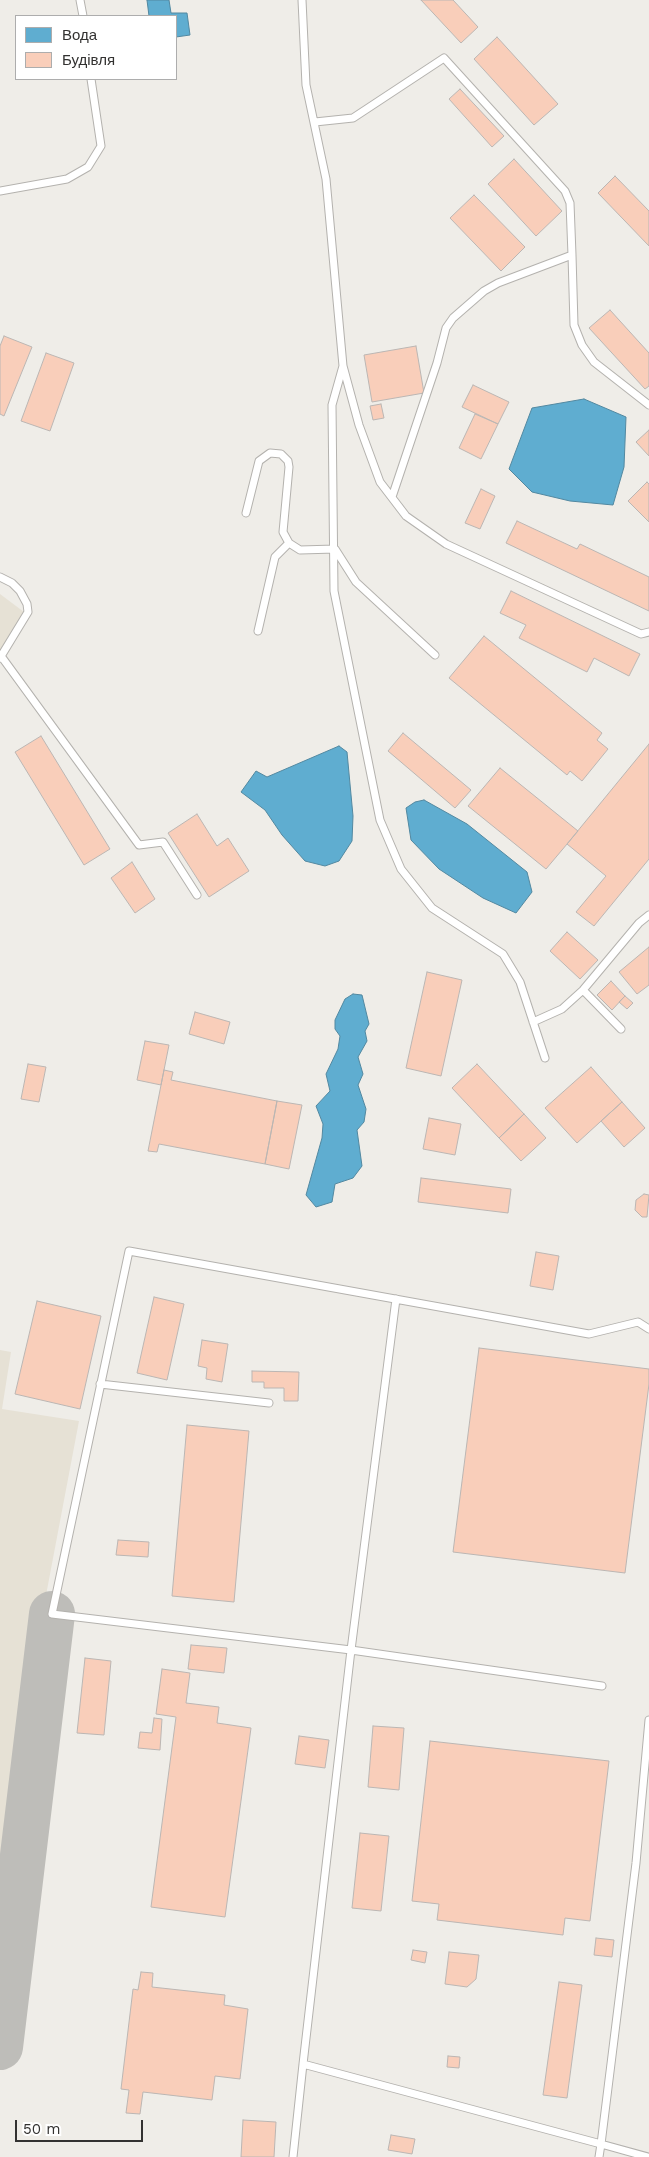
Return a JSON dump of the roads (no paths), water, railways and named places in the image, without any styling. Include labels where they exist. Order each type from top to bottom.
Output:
[{"type":"lane","points":[[80,0],[83,15]]},
{"type":"lane","points":[[302,0],[306,85],[316,122],[326,179],[343,366],[370,461],[380,482],[406,516],[446,544],[641,634],[649,632]]},
{"type":"lane","points":[[316,122],[354,118],[444,58],[564,191],[570,203],[574,325],[582,345],[594,362],[649,405]]},
{"type":"lane","points":[[0,191],[67,179],[88,167],[101,146],[91,80]]},
{"type":"lane","points":[[392,497],[437,363],[443,337],[452,318],[484,291],[498,283],[572,255]]},
{"type":"lane","points":[[343,366],[332,405],[334,591],[380,820],[401,869],[432,908],[503,954],[520,982],[545,1058]]},
{"type":"lane","points":[[246,513],[259,461],[270,453],[281,454],[285,457],[290,467],[284,532],[289,543],[300,550],[335,550]]},
{"type":"lane","points":[[258,631],[275,557],[289,543]]},
{"type":"lane","points":[[335,550],[356,582],[435,655]]},
{"type":"lane","points":[[0,578],[12,583],[20,591],[27,604],[28,612],[1,657],[139,845],[163,842],[196,895]]},
{"type":"lane","points":[[533,1022],[562,1009],[582,990],[639,923],[649,915]]},
{"type":"lane","points":[[582,990],[621,1029]]},
{"type":"lane","points":[[602,1686],[351,1650],[52,1614],[129,1251],[589,1334],[638,1322],[649,1329]]},
{"type":"lane","points":[[293,2157],[351,1650],[396,1300]]},
{"type":"lane","points":[[100,1384],[269,1403]]},
{"type":"lane","points":[[599,2157],[636,1863],[649,1720]]},
{"type":"lane","points":[[303,2064],[648,2157]]},
{"type":"water","points":[[147,0],[169,0],[171,13],[187,13],[190,35],[178,37],[178,15],[149,15]]},
{"type":"water","points":[[584,399],[626,417],[624,467],[613,505],[570,501],[532,492],[509,469],[532,408]]},
{"type":"water","points":[[339,746],[347,752],[353,816],[352,841],[339,861],[325,866],[305,861],[282,835],[265,810],[241,792],[256,771],[267,777]]},
{"type":"water","points":[[424,800],[467,824],[527,872],[532,892],[516,913],[483,898],[439,869],[411,840],[406,808],[415,802]]},
{"type":"water","points":[[353,994],[362,995],[369,1024],[365,1031],[367,1041],[358,1057],[363,1074],[358,1085],[366,1109],[364,1122],[357,1130],[362,1166],[353,1178],[335,1184],[332,1202],[316,1207],[306,1195],[322,1138],[323,1124],[316,1106],[330,1091],[326,1074],[338,1049],[340,1036],[335,1029],[335,1020],[345,999]]}]
